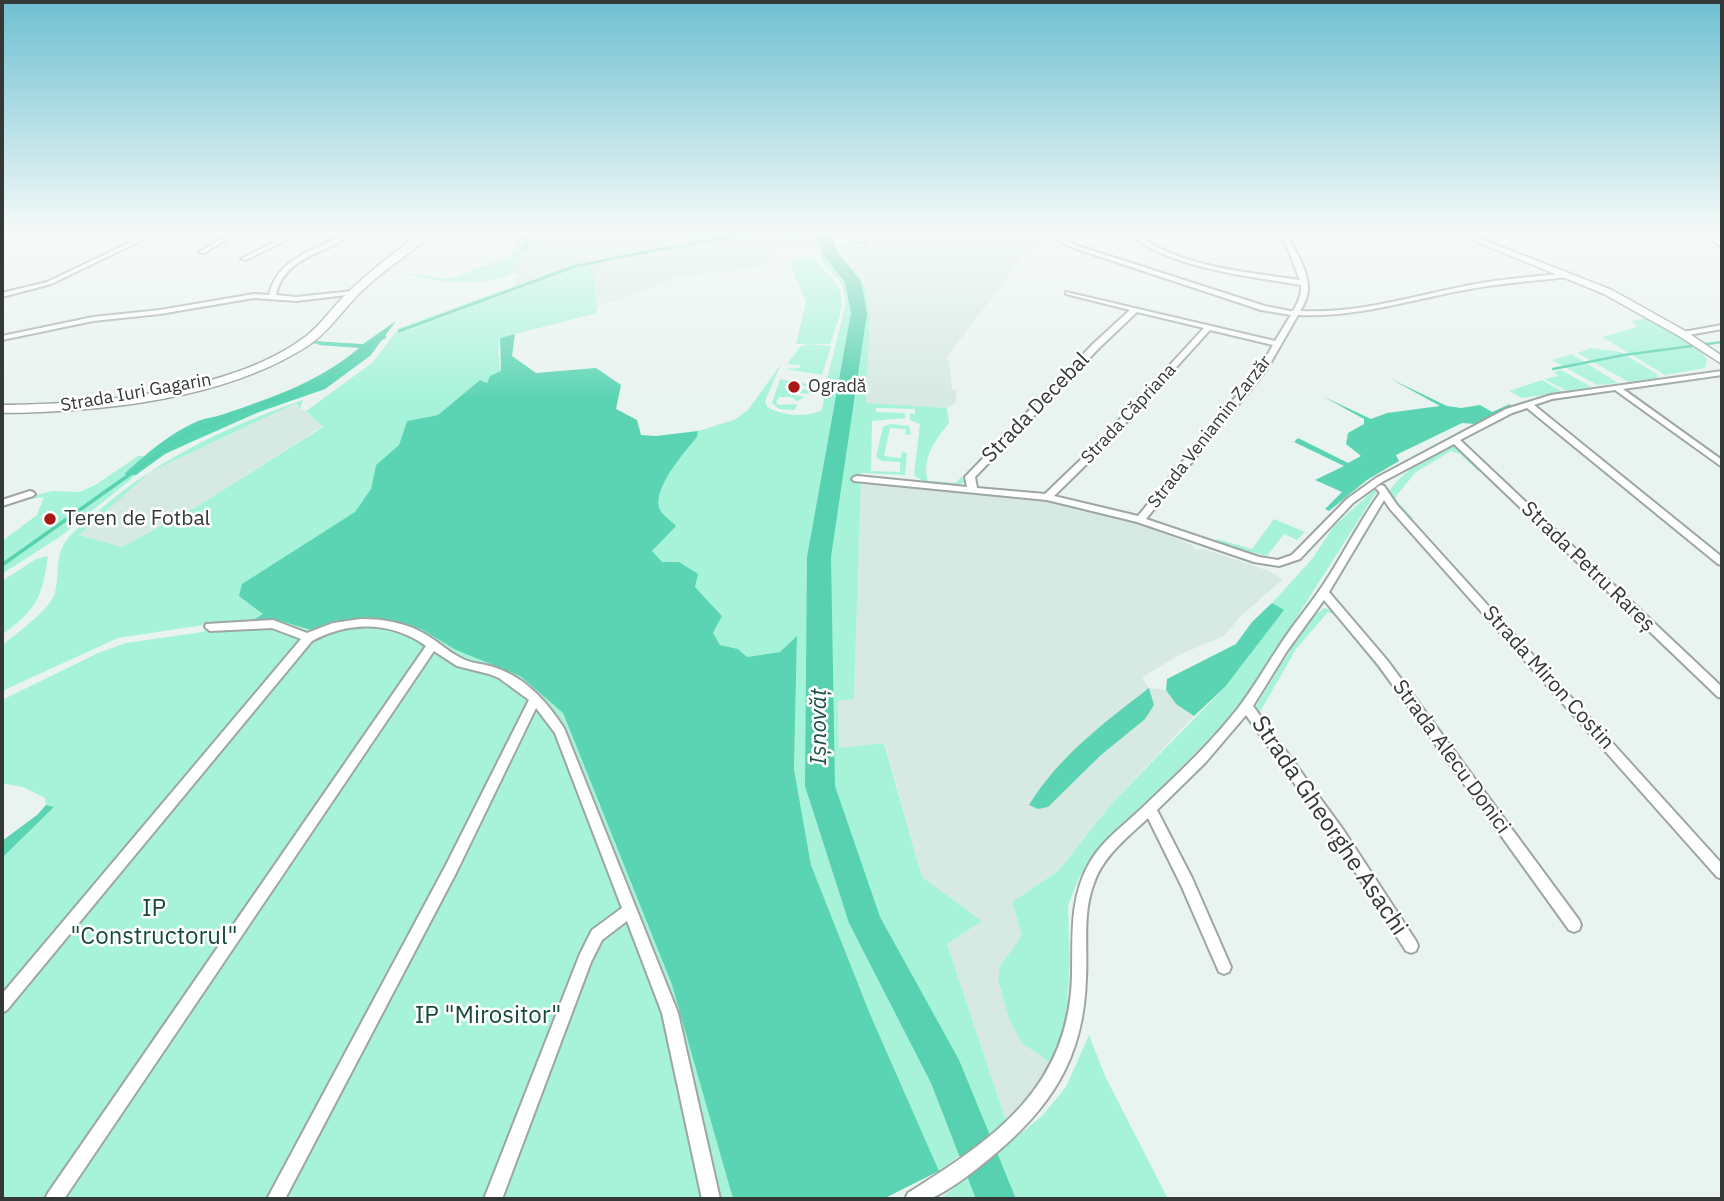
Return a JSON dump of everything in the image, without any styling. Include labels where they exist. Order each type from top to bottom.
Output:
[{"type":"main road","name":"Strada Iuri Gagarin","points":[[2,410],[56,408],[104,402],[188,387],[240,372],[278,357],[308,340],[359,287]]},
{"type":"main road","points":[[1594,287],[1623,300],[1722,360]]},
{"type":"street","points":[[2,295],[33,287]]},
{"type":"street","points":[[272,297],[274,287]]},
{"type":"street","points":[[1199,287],[1264,308],[1293,314],[1396,304],[1476,287]]},
{"type":"street","name":"Strada Veniamin Zarzăr","points":[[1140,520],[1257,376],[1304,297],[1304,287]]},
{"type":"street","points":[[2,338],[93,319],[160,312],[254,296],[296,299],[352,293]]},
{"type":"street","points":[[1068,293],[1278,344]]},
{"type":"street","name":"Strada Decebal","points":[[857,479],[972,488],[970,477],[1096,345],[1135,310]]},
{"type":"street","points":[[1686,336],[1722,327]]},
{"type":"street","name":"Strada Căpriana","points":[[1047,497],[1100,446],[1208,328]]},
{"type":"street","name":"Strada Veniamin Zarzăr","points":[[972,488],[1047,497],[1140,520],[1258,560],[1279,563],[1296,557],[1350,501],[1379,480],[1454,439],[1527,404],[1551,397],[1722,373]]},
{"type":"street","points":[[1615,387],[1722,464]]},
{"type":"street","points":[[1527,404],[1722,562]]},
{"type":"street","name":"Strada Petru Rareș","points":[[1454,439],[1722,694]]},
{"type":"street","name":"Strada Miron Costin","points":[[1379,480],[1392,507],[1722,873]]},
{"type":"street","points":[[2,503],[30,494]]},
{"type":"street","points":[[914,1199],[948,1178],[1031,1110],[1060,1069],[1074,1033],[1079,988],[1080,907],[1085,886],[1095,866],[1112,845],[1197,763],[1247,706],[1287,642],[1324,593],[1384,494]]},
{"type":"street","name":"Strada Alecu Donici","points":[[1324,593],[1383,663],[1574,925]]},
{"type":"street","points":[[2,1004],[308,638],[325,628],[353,622],[379,624],[415,633],[431,647],[459,663],[496,672],[546,708],[561,731],[670,1013],[711,1199]]},
{"type":"street","points":[[210,627],[273,624],[308,638]]},
{"type":"street","points":[[54,1199],[431,647]]},
{"type":"street","points":[[276,1199],[451,870],[535,699]]},
{"type":"street","name":"Strada Gheorghe Asachi","points":[[1247,706],[1346,846],[1411,946]]},
{"type":"street","points":[[1150,809],[1224,967]]},
{"type":"street","points":[[493,1199],[585,959],[597,935],[630,911]]},
{"type":"shaded area","points":[[595,287],[652,287],[597,307]]},
{"type":"shaded area","points":[[865,287],[1000,287],[946,358],[949,361],[952,389],[956,390],[956,402],[947,408],[866,404],[870,315]]},
{"type":"shaded area","points":[[296,403],[298,408],[306,411],[323,426],[201,504],[122,547],[78,535],[150,472]]},
{"type":"shaded area","points":[[860,484],[989,493],[1044,500],[1132,521],[1190,544],[1196,549],[1207,550],[1269,571],[1283,579],[1240,617],[1224,636],[1181,654],[1142,677],[1149,688],[1166,690],[1176,704],[1194,716],[1113,802],[1058,871],[1012,902],[1022,935],[1000,966],[998,979],[1009,1019],[1051,1063],[1039,1085],[1006,1121],[947,944],[982,921],[922,877],[885,744],[839,749],[838,701],[854,699]]},
{"type":"green space","points":[[511,287],[595,287],[597,313],[500,338],[498,353],[501,371],[487,383],[480,380],[438,415],[407,421],[399,445],[376,465],[371,489],[359,510],[243,584],[263,614],[255,620],[280,621],[311,630],[334,621],[370,617],[422,629],[456,650],[520,676],[563,713],[672,985],[735,1199],[2,1199],[2,858],[54,807],[46,805],[45,798],[23,787],[2,783],[2,700],[98,653],[126,643],[203,632],[210,624],[118,638],[2,691],[2,645],[32,621],[52,600],[64,543],[120,493],[150,472],[79,535],[122,547],[201,504],[323,427],[306,411],[372,363],[399,328]]},
{"type":"green space","points":[[800,287],[838,287],[840,291],[840,314],[830,344],[796,344],[806,302]]},
{"type":"green space","points":[[843,287],[865,287],[870,315],[866,403],[947,408],[949,423],[934,443],[928,457],[926,473],[928,481],[956,483],[962,476],[964,483],[938,485],[925,482],[914,475],[920,424],[910,420],[910,413],[915,414],[915,409],[876,408],[876,412],[905,413],[905,418],[872,421],[871,471],[900,472],[900,462],[882,461],[876,457],[883,427],[890,424],[909,426],[911,435],[905,434],[906,429],[890,428],[884,456],[901,458],[902,452],[907,453],[905,475],[861,473],[854,699],[838,701],[839,748],[884,743],[922,877],[982,921],[947,944],[1006,1121],[939,1171],[870,1014],[811,865],[794,769],[797,637],[780,652],[747,657],[738,649],[720,645],[713,633],[722,616],[695,587],[679,562],[662,563],[652,551],[675,526],[660,510],[660,492],[671,471],[697,437],[698,431],[734,420],[748,410],[781,364],[765,401],[767,407],[794,415],[822,410],[846,303]]},
{"type":"green space","points":[[1601,293],[1639,312],[1701,351],[1707,359],[1705,368],[1665,375],[1602,337],[1637,327],[1632,321],[1645,318]]},
{"type":"green space","points":[[396,321],[370,356],[325,389],[259,412],[189,443],[165,454],[136,475],[124,474],[159,444],[188,426],[260,402],[295,387],[328,370],[359,348],[318,345],[322,342],[363,344]]},
{"type":"green space","points":[[515,334],[512,356],[536,373],[596,368],[621,385],[616,409],[637,420],[641,435],[698,431],[697,437],[671,471],[660,492],[660,510],[676,526],[652,551],[662,562],[679,562],[698,574],[695,587],[722,616],[713,633],[720,645],[738,649],[747,657],[780,652],[797,636],[794,769],[811,865],[870,1014],[939,1171],[883,1199],[735,1199],[732,1195],[672,985],[563,713],[520,676],[456,650],[421,629],[370,617],[334,621],[311,630],[280,621],[253,620],[263,614],[239,596],[242,584],[355,512],[371,489],[376,465],[399,445],[407,421],[438,415],[480,380],[487,383],[490,376],[501,371],[500,338]]},
{"type":"green space","points":[[808,344],[831,346],[822,375],[785,369],[800,368],[800,365],[787,364],[800,347]]},
{"type":"green space","points":[[1591,348],[1621,352],[1657,374],[1658,378],[1629,382],[1577,353]]},
{"type":"green space","points":[[1572,354],[1618,383],[1597,385],[1552,360]]},
{"type":"green space","points":[[1561,370],[1591,387],[1567,391],[1544,379],[1558,376],[1554,372]]},
{"type":"green space","points":[[780,379],[815,385],[812,388],[788,382],[784,388],[811,390],[808,394],[791,392],[790,394],[805,397],[797,401],[791,397],[779,397],[776,402],[779,405],[797,406],[794,410],[779,409],[772,403]]},
{"type":"green space","points":[[1391,379],[1447,406],[1461,408],[1480,405],[1492,412],[1510,404],[1510,407],[1476,424],[1462,423],[1396,455],[1399,461],[1367,480],[1329,511],[1325,509],[1342,492],[1315,480],[1344,466],[1294,442],[1298,438],[1348,463],[1361,456],[1346,444],[1348,433],[1364,424],[1364,419],[1324,397],[1371,419],[1387,413],[1440,406]]},
{"type":"green space","points":[[1542,380],[1563,392],[1522,398],[1509,391]]},
{"type":"green space","points":[[303,400],[300,409],[296,403],[150,472],[220,433]]},
{"type":"green space","points":[[1450,445],[1456,447],[1482,471],[1478,471],[1460,454],[1451,451],[1416,472],[1396,496],[1396,500],[1413,518],[1407,518],[1392,500],[1390,490],[1410,470]]},
{"type":"green space","points":[[138,456],[144,456],[125,473],[136,475],[61,536],[2,574],[2,541],[37,515],[44,497],[6,503],[52,491],[80,492],[97,484]]},
{"type":"green space","points":[[1375,489],[1377,491],[1253,686],[1221,727],[1090,860],[1078,880],[1068,906],[1070,963],[1065,1032],[1051,1063],[1022,1043],[1009,1019],[998,979],[1000,966],[1022,935],[1012,902],[1058,871],[1113,802],[1225,687],[1283,610],[1272,603],[1312,559],[1334,526]]},
{"type":"green space","points":[[1274,519],[1305,532],[1297,540],[1284,534],[1267,556],[1214,543],[1217,539],[1252,549]]},
{"type":"green space","points":[[48,556],[36,602],[23,618],[2,635],[2,581],[36,559]]},
{"type":"green space","points":[[1272,603],[1284,610],[1225,687],[1194,716],[1176,704],[1166,690],[1167,679],[1236,644],[1252,622]]},
{"type":"green space","points":[[1324,608],[1333,612],[1353,630],[1382,668],[1394,689],[1335,615],[1328,612],[1296,649],[1260,712],[1270,727],[1260,719],[1256,706],[1307,622]]},
{"type":"green space","points":[[1149,688],[1154,705],[1145,719],[1101,755],[1048,807],[1038,809],[1029,805],[1069,755]]},
{"type":"green space","points":[[46,805],[54,807],[2,858],[2,841]]},
{"type":"green space","points":[[1089,1035],[1105,1076],[1168,1199],[940,1199],[1042,1116],[1066,1087]]},
{"type":"waterway","points":[[399,331],[519,287]]},
{"type":"waterway","name":"Ișnovăț","points":[[854,287],[859,313],[819,557],[820,786],[866,923],[946,1073],[996,1199]]},
{"type":"waterway","points":[[304,388],[324,380],[374,342],[385,337]]},
{"type":"waterway","points":[[311,342],[368,346]]},
{"type":"waterway","points":[[1553,369],[1624,355],[1722,342]]},
{"type":"waterway","points":[[2,565],[191,431],[304,388]]},
{"type":"waterway","points":[[299,390],[304,388]]},
{"type":"place","name":"Ogradă","points":[[794,387]]},
{"type":"place","name":"Teren de Fotbal","points":[[50,519]]},
{"type":"park label","name":"IP \"Constructorul\"","points":[[154,923]]},
{"type":"park label","name":"IP \"Mirositor\"","points":[[488,1016]]}]
